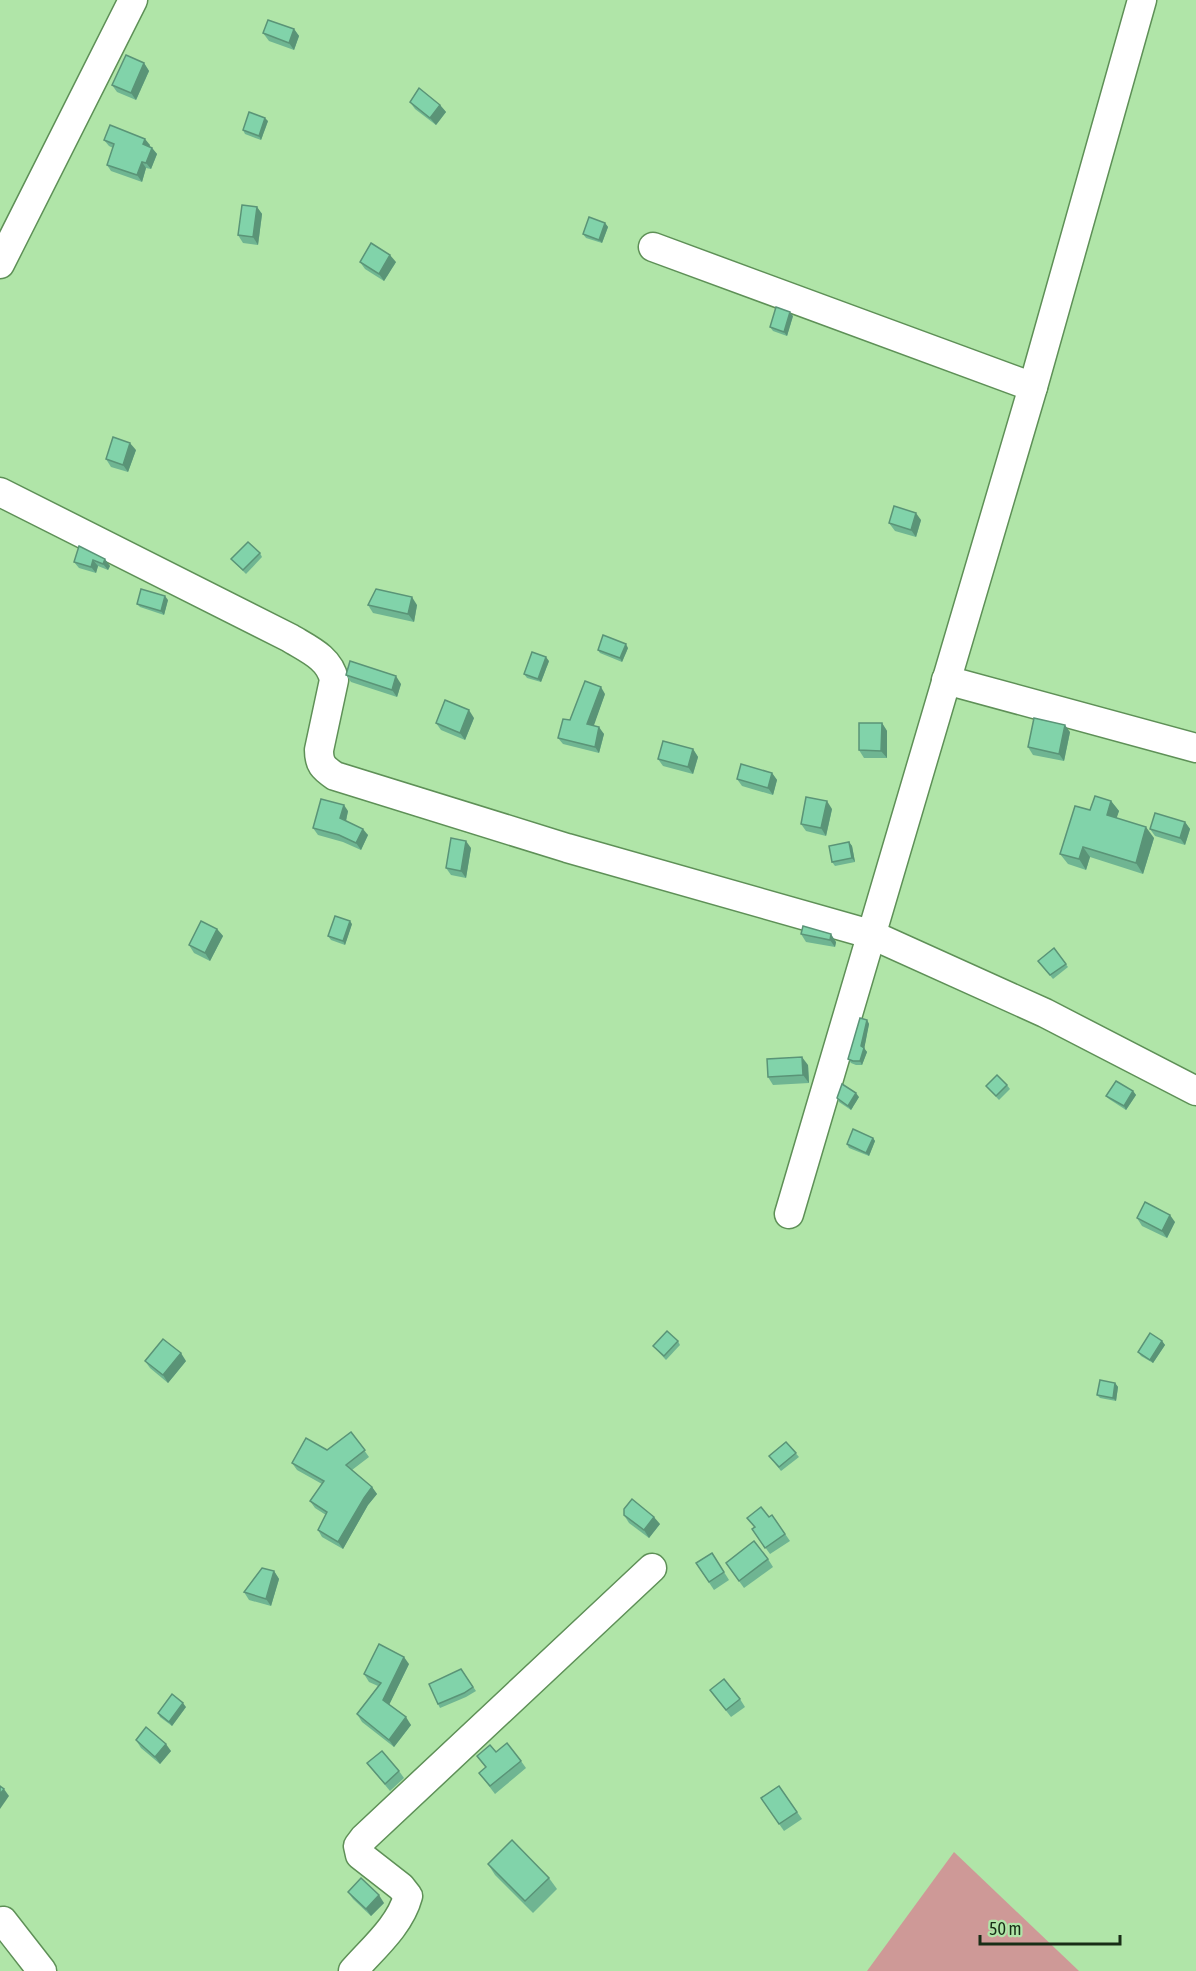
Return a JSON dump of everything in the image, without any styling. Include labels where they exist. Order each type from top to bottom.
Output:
[{"type":"street","points":[[0,264],[133,0]]},
{"type":"street","points":[[789,1214],[870,933],[1033,387],[1142,0]]},
{"type":"street","points":[[653,247],[1033,387]]},
{"type":"street","points":[[0,492],[290,638],[323,658],[333,669],[334,680],[319,750],[319,760],[323,768],[335,776],[567,848],[870,933],[1045,1012],[1196,1091]]},
{"type":"street","points":[[946,680],[1196,748]]},
{"type":"street","points":[[353,1971],[397,1920],[405,1908],[408,1896],[401,1887],[360,1855],[358,1846],[363,1838],[652,1568]]},
{"type":"street","points":[[3,1921],[42,1971]]},
{"type":"shaded area","points":[[954,1852],[1079,1971],[867,1971]]},
{"type":"building","points":[[268,20],[294,29],[289,43],[263,33]]},
{"type":"building","points":[[126,55],[144,63],[131,93],[112,85]]},
{"type":"building","points":[[419,88],[440,105],[430,118],[410,102]]},
{"type":"building","points":[[249,112],[265,118],[259,136],[243,130]]},
{"type":"building","points":[[110,125],[145,139],[143,144],[152,148],[146,163],[142,162],[137,175],[107,165],[114,144],[104,140]]},
{"type":"building","points":[[242,205],[257,207],[253,237],[238,235]]},
{"type":"building","points":[[589,217],[605,223],[599,240],[583,234]]},
{"type":"building","points":[[371,243],[390,255],[379,274],[360,262]]},
{"type":"building","points":[[776,307],[790,312],[784,332],[770,327]]},
{"type":"building","points":[[113,437],[130,443],[123,465],[106,459]]},
{"type":"building","points":[[894,506],[916,513],[911,530],[889,523]]},
{"type":"building","points":[[248,542],[260,553],[243,570],[231,559]]},
{"type":"building","points":[[79,546],[105,559],[103,564],[93,560],[91,567],[74,562]]},
{"type":"building","points":[[141,589],[165,596],[161,611],[137,604]]},
{"type":"building","points":[[376,589],[412,597],[408,614],[368,605]]},
{"type":"building","points":[[603,635],[626,644],[620,658],[598,650]]},
{"type":"building","points":[[532,652],[546,657],[538,679],[524,674]]},
{"type":"building","points":[[350,661],[396,676],[392,690],[346,675]]},
{"type":"building","points":[[585,681],[601,687],[587,724],[599,727],[595,747],[558,738],[563,719],[570,720]]},
{"type":"building","points":[[445,700],[469,710],[460,733],[436,723]]},
{"type":"building","points":[[1034,718],[1065,725],[1059,754],[1028,747]]},
{"type":"building","points":[[859,723],[882,723],[881,751],[859,750]]},
{"type":"building","points":[[663,741],[693,749],[688,767],[658,759]]},
{"type":"building","points":[[741,764],[772,773],[768,788],[737,779]]},
{"type":"building","points":[[1095,796],[1111,801],[1107,815],[1146,827],[1136,863],[1083,847],[1079,859],[1060,854],[1075,806],[1090,810]]},
{"type":"building","points":[[806,797],[827,801],[821,828],[801,824]]},
{"type":"building","points":[[321,799],[344,805],[340,818],[363,829],[356,843],[339,835],[313,828]]},
{"type":"building","points":[[1155,813],[1185,822],[1180,838],[1150,829]]},
{"type":"building","points":[[451,838],[466,841],[461,871],[446,868]]},
{"type":"building","points":[[849,842],[852,858],[832,862],[829,846]]},
{"type":"building","points":[[335,916],[350,921],[343,941],[328,936]]},
{"type":"building","points":[[201,921],[217,929],[205,953],[189,945]]},
{"type":"building","points":[[803,926],[831,934],[830,940],[801,934]]},
{"type":"building","points":[[1054,948],[1066,964],[1050,975],[1038,961]]},
{"type":"building","points":[[860,1018],[867,1020],[861,1046],[864,1048],[860,1061],[853,1061],[848,1059]]},
{"type":"building","points":[[802,1057],[803,1075],[768,1077],[767,1059]]},
{"type":"building","points":[[997,1075],[1007,1085],[996,1096],[986,1086]]},
{"type":"building","points":[[1116,1081],[1133,1091],[1124,1106],[1106,1096]]},
{"type":"building","points":[[842,1084],[856,1093],[848,1106],[837,1098]]},
{"type":"building","points":[[853,1129],[873,1138],[866,1153],[847,1144]]},
{"type":"building","points":[[1145,1202],[1170,1215],[1162,1231],[1137,1218]]},
{"type":"building","points":[[667,1331],[678,1341],[664,1356],[653,1346]]},
{"type":"building","points":[[1150,1333],[1162,1341],[1150,1360],[1138,1352]]},
{"type":"building","points":[[163,1339],[181,1353],[163,1375],[145,1361]]},
{"type":"building","points":[[1100,1380],[1115,1383],[1113,1398],[1097,1395]]},
{"type":"building","points":[[351,1432],[365,1450],[346,1465],[372,1487],[338,1542],[318,1530],[327,1512],[310,1501],[324,1481],[292,1463],[306,1438],[327,1450]]},
{"type":"building","points":[[786,1442],[796,1453],[779,1467],[769,1456]]},
{"type":"building","points":[[632,1499],[654,1517],[644,1530],[624,1515],[624,1509]]},
{"type":"building","points":[[761,1507],[769,1517],[772,1515],[785,1534],[765,1548],[752,1529],[755,1527],[747,1518]]},
{"type":"building","points":[[754,1541],[768,1559],[739,1581],[726,1563]]},
{"type":"building","points":[[712,1553],[724,1572],[709,1582],[696,1563]]},
{"type":"building","points":[[262,1568],[274,1571],[266,1599],[244,1592]]},
{"type":"building","points":[[379,1644],[404,1657],[383,1700],[406,1717],[389,1740],[357,1714],[381,1683],[364,1674]]},
{"type":"building","points":[[461,1669],[473,1687],[438,1704],[429,1684]]},
{"type":"building","points":[[724,1679],[740,1699],[726,1710],[710,1690]]},
{"type":"building","points":[[172,1694],[183,1703],[169,1722],[158,1713]]},
{"type":"building","points":[[146,1727],[166,1744],[155,1757],[136,1740]]},
{"type":"building","points":[[507,1743],[521,1761],[490,1786],[479,1773],[486,1767],[477,1756],[490,1745],[496,1752]]},
{"type":"building","points":[[382,1751],[399,1771],[385,1784],[367,1763]]},
{"type":"building","points":[[779,1786],[797,1812],[779,1824],[761,1798]]},
{"type":"building","points":[[512,1840],[549,1878],[525,1901],[488,1864]]},
{"type":"building","points":[[361,1878],[379,1895],[366,1909],[348,1892]]}]
